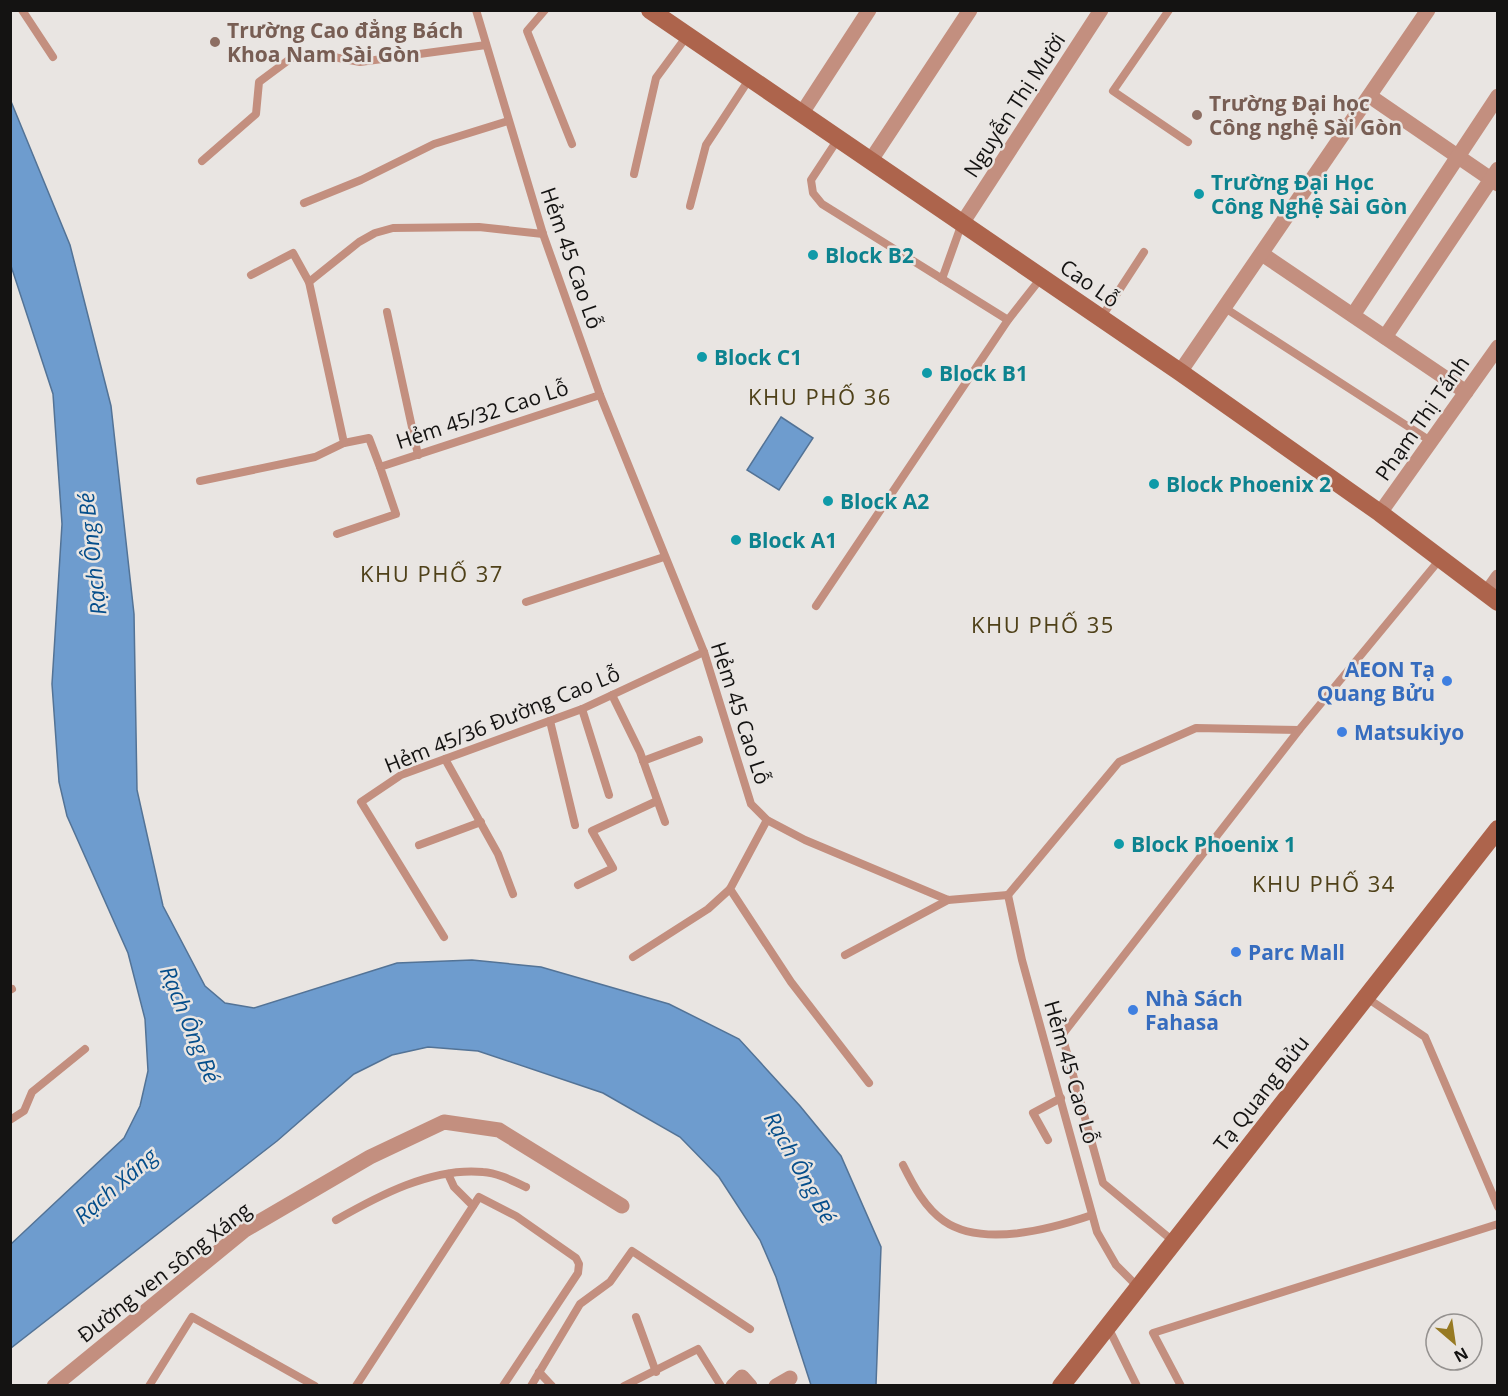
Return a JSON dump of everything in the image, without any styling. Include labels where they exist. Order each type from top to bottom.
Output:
[{"type":"street","name":"Cao Lỗ","points":[[650,10],[1180,372],[1380,513],[1492,598]]},
{"type":"street","points":[[802,113],[869,10]]},
{"type":"street","points":[[871,160],[970,10]]},
{"type":"street","name":"Nguyễn Thị Mười","points":[[963,222],[1101,10]]},
{"type":"street","points":[[1180,372],[1371,97],[1428,10]]},
{"type":"street","points":[[1353,315],[1497,96]]},
{"type":"street","points":[[1371,97],[1458,157],[1495,178],[1385,337]]},
{"type":"street","points":[[1262,254],[1466,392]]},
{"type":"street","name":"Phạm Thị Tánh","points":[[1380,513],[1497,347]]},
{"type":"street","points":[[1492,598],[1497,577]]},
{"type":"street","name":"Tạ Quang Bửu","points":[[1061,1386],[1497,829]]},
{"type":"street","name":"Đường ven sông Xáng","points":[[54,1386],[245,1230],[370,1157],[444,1122],[499,1130],[622,1206]]},
{"type":"street","points":[[733,1386],[742,1377],[750,1386]]},
{"type":"street","points":[[776,1386],[790,1378]]},
{"type":"lane","points":[[22,10],[53,57]]},
{"type":"lane","name":"Hẻm 45 Cao Lỗ","points":[[476,10],[543,234],[600,394],[704,652],[751,804],[767,820],[840,856],[948,900],[1008,895],[1022,960],[1097,1232],[1116,1265],[1137,1286]]},
{"type":"lane","points":[[545,10],[527,31],[572,144]]},
{"type":"lane","points":[[1169,10],[1113,91],[1188,142]]},
{"type":"lane","points":[[634,174],[656,78],[687,36]]},
{"type":"lane","points":[[202,161],[256,114],[259,82],[294,56],[323,56],[360,62],[486,45]]},
{"type":"lane","points":[[690,206],[706,145],[750,78]]},
{"type":"lane","points":[[304,203],[361,180],[434,144],[508,121]]},
{"type":"lane","points":[[839,138],[811,180],[813,193],[822,204],[1008,320]]},
{"type":"lane","points":[[942,279],[963,222]]},
{"type":"lane","points":[[309,282],[359,242],[375,232],[393,228],[479,227],[543,234]]},
{"type":"lane","points":[[1101,318],[1144,252]]},
{"type":"lane","points":[[251,275],[292,253],[309,282],[344,443]]},
{"type":"lane","points":[[816,606],[1008,320],[1042,277]]},
{"type":"lane","points":[[1225,308],[1432,442]]},
{"type":"lane","points":[[387,312],[418,455]]},
{"type":"lane","name":"Hẻm 45/32 Cao Lỗ","points":[[337,534],[396,514],[380,467],[600,394]]},
{"type":"lane","points":[[200,481],[315,457],[344,443],[369,438],[380,467]]},
{"type":"lane","points":[[526,602],[664,556]]},
{"type":"lane","points":[[1173,1241],[1103,1183],[1062,1035],[1299,730],[1441,558]]},
{"type":"lane","name":"Hẻm 45/36 Đường Cao Lỗ","points":[[444,937],[361,802],[401,775],[582,709],[704,652]]},
{"type":"lane","points":[[612,695],[644,761],[665,822]]},
{"type":"lane","points":[[582,709],[609,795]]},
{"type":"lane","points":[[550,721],[575,825]]},
{"type":"lane","points":[[1008,895],[1119,762],[1196,728],[1299,730]]},
{"type":"lane","points":[[644,761],[699,740]]},
{"type":"lane","points":[[445,759],[498,854],[513,894]]},
{"type":"lane","points":[[579,885],[613,868],[592,831],[657,801]]},
{"type":"lane","points":[[633,957],[708,909],[730,889],[767,820]]},
{"type":"lane","points":[[419,845],[481,822]]},
{"type":"lane","points":[[730,889],[791,982],[869,1083]]},
{"type":"lane","points":[[845,955],[948,900]]},
{"type":"lane","points":[[1365,997],[1425,1037],[1497,1207]]},
{"type":"lane","points":[[10,1120],[24,1112],[32,1092],[84,1049]]},
{"type":"lane","points":[[1048,1140],[1033,1113],[1061,1098]]},
{"type":"lane","points":[[903,1165],[928,1207],[945,1222],[970,1231],[1006,1234],[1049,1230],[1092,1215]]},
{"type":"lane","points":[[336,1220],[402,1187],[448,1174],[484,1172],[526,1187]]},
{"type":"lane","points":[[448,1174],[454,1187],[472,1206]]},
{"type":"lane","points":[[356,1386],[479,1197],[516,1216],[576,1258],[579,1264],[578,1273],[503,1386]]},
{"type":"lane","points":[[1182,1386],[1153,1333],[1497,1224]]},
{"type":"lane","points":[[531,1386],[580,1304],[610,1282],[632,1251],[750,1329]]},
{"type":"lane","points":[[149,1386],[192,1317],[315,1386]]},
{"type":"lane","points":[[636,1317],[656,1372]]},
{"type":"lane","points":[[1107,1325],[1137,1386]]},
{"type":"lane","points":[[630,1384],[699,1349],[709,1370],[721,1386]]},
{"type":"lane","points":[[539,1372],[552,1386]]},
{"type":"water","points":[[10,99],[70,245],[111,406],[134,614],[137,790],[163,906],[205,986],[225,1003],[254,1008],[397,963],[472,960],[541,967],[669,1004],[739,1039],[800,1106],[841,1156],[881,1247],[876,1385],[811,1385],[776,1277],[760,1240],[719,1177],[680,1137],[603,1093],[478,1051],[428,1047],[392,1055],[354,1074],[277,1141],[11,1348],[11,1244],[124,1138],[140,1106],[148,1071],[145,1019],[128,953],[67,816],[59,782],[52,684],[62,524],[53,394],[11,266]]},
{"type":"water","points":[[781,417],[813,438],[779,490],[747,470]]},
{"type":"place","name":"Trường Cao đẳng Bách Khoa Nam Sài Gòn","points":[[215,42]]},
{"type":"place","name":"Trường Đại học Công nghệ Sài Gòn","points":[[1197,115]]},
{"type":"place","name":"Trường Đại Học Công Nghệ Sài Gòn","points":[[1199,194]]},
{"type":"place","name":"Block B2","points":[[813,255]]},
{"type":"place","name":"Block C1","points":[[702,357]]},
{"type":"place","name":"Block B1","points":[[927,373]]},
{"type":"place","name":"Block Phoenix 2","points":[[1154,484]]},
{"type":"place","name":"Block A2","points":[[828,501]]},
{"type":"place","name":"Block A1","points":[[736,540]]},
{"type":"place","name":"AEON Tạ Quang Bửu","points":[[1447,681]]},
{"type":"place","name":"Matsukiyo","points":[[1342,732]]},
{"type":"place","name":"Block Phoenix 1","points":[[1119,844]]},
{"type":"place","name":"Parc Mall","points":[[1236,952]]},
{"type":"place","name":"Nhà Sách Fahasa","points":[[1133,1010]]},
{"type":"district","name":"KHU PHỐ 36","points":[[820,396]]},
{"type":"district","name":"KHU PHỐ 37","points":[[432,573]]},
{"type":"district","name":"KHU PHỐ 35","points":[[1043,624]]},
{"type":"district","name":"KHU PHỐ 34","points":[[1324,883]]},
{"type":"water label","name":"Rạch Ông Bé","points":[[91,554]]},
{"type":"water label","name":"Rạch Ông Bé","points":[[191,1024]]},
{"type":"water label","name":"Rạch Ông Bé","points":[[801,1167]]},
{"type":"water label","name":"Rạch Xáng","points":[[115,1185]]}]
